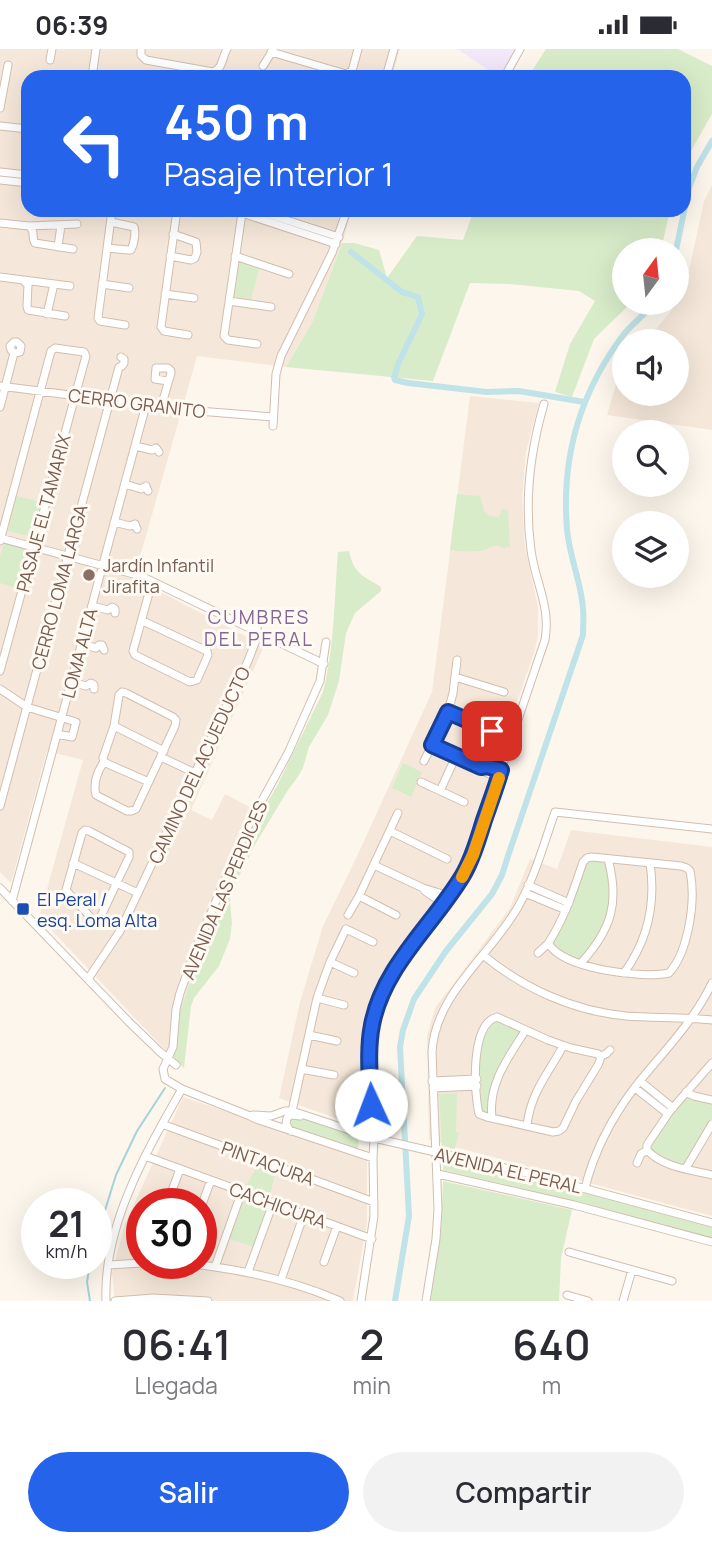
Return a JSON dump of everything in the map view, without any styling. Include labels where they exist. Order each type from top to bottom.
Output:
[{"type":"street","points":[[50,60],[52,49]]},
{"type":"street","points":[[93,70],[96,49]]},
{"type":"street","points":[[218,70],[227,49]]},
{"type":"street","points":[[352,70],[358,49]]},
{"type":"street","points":[[388,70],[394,49]]},
{"type":"street","points":[[508,70],[520,49]]},
{"type":"street","points":[[263,66],[272,50],[335,70]]},
{"type":"street","points":[[142,53],[148,61],[198,70]]},
{"type":"street","points":[[0,108],[8,65]]},
{"type":"street","points":[[0,126],[21,128]]},
{"type":"street","points":[[0,172],[21,174]]},
{"type":"street","points":[[0,180],[21,182]]},
{"type":"street","points":[[111,217],[98,319],[125,325]]},
{"type":"street","points":[[176,217],[161,328],[165,332],[188,335]]},
{"type":"street","points":[[241,217],[224,336],[229,341],[257,344]]},
{"type":"street","points":[[256,217],[338,241]]},
{"type":"street","points":[[274,217],[338,241]]},
{"type":"street","points":[[273,426],[276,375],[281,356],[338,241],[345,217]]},
{"type":"street","points":[[107,248],[131,250],[133,246],[134,227],[111,222]]},
{"type":"street","points":[[0,223],[29,226],[77,224]]},
{"type":"street","points":[[58,247],[61,225]]},
{"type":"street","points":[[29,226],[33,230],[35,243],[73,249]]},
{"type":"street","points":[[170,256],[191,260],[197,252],[196,242],[173,234]]},
{"type":"street","points":[[235,256],[289,274]]},
{"type":"street","points":[[0,277],[70,286]]},
{"type":"street","points":[[24,281],[28,285],[28,310],[65,316]]},
{"type":"street","points":[[102,284],[129,289]]},
{"type":"street","points":[[47,314],[54,285]]},
{"type":"street","points":[[165,294],[194,298]]},
{"type":"street","points":[[229,301],[271,307]]},
{"type":"street","name":"PASAJE EL TAMARIX","points":[[0,671],[86,355],[84,352],[55,348],[51,351],[40,391]]},
{"type":"street","points":[[0,407],[3,387],[15,353]]},
{"type":"street","name":"CERRO LOMA LARGA","points":[[0,806],[118,367]]},
{"type":"street","points":[[161,407],[168,381]]},
{"type":"street","name":"CERRO GRANITO","points":[[3,387],[161,407],[274,417]]},
{"type":"street","points":[[40,391],[0,539],[136,574],[324,664]]},
{"type":"street","points":[[361,1301],[372,1239],[373,1158],[377,1139],[369,1044],[374,1014],[396,968],[444,904],[473,855],[546,633],[545,604],[531,551],[528,500],[531,459],[544,404]]},
{"type":"street","name":"LOMA ALTA","points":[[12,901],[146,405]]},
{"type":"street","points":[[135,446],[152,450]]},
{"type":"street","points":[[125,484],[141,489]]},
{"type":"street","points":[[114,522],[130,526]]},
{"type":"street","points":[[143,621],[207,651],[208,655],[197,680],[190,682],[135,655],[152,582]]},
{"type":"street","points":[[92,605],[108,610]]},
{"type":"street","name":"CAMINO DEL ACUEDUCTO","points":[[88,979],[120,932],[248,661],[258,632],[258,619]]},
{"type":"street","name":"AVENIDA LAS PERDICES","points":[[166,1061],[173,1047],[178,1001],[197,946],[246,830],[288,753],[320,681],[326,642]]},
{"type":"street","points":[[81,644],[100,649]]},
{"type":"street","points":[[424,761],[448,712],[457,660]]},
{"type":"street","points":[[455,677],[504,692]]},
{"type":"street","points":[[71,682],[86,686]]},
{"type":"street","points":[[0,689],[27,707],[76,722],[74,735],[71,737],[57,734]]},
{"type":"street","points":[[121,692],[176,720],[176,726],[162,754],[136,809],[127,811],[96,795],[96,777],[104,762],[121,692]]},
{"type":"street","points":[[448,712],[492,731]]},
{"type":"street","points":[[114,726],[195,773]]},
{"type":"street","points":[[432,745],[481,767],[487,766],[500,774]]},
{"type":"street","points":[[440,791],[456,756]]},
{"type":"street","points":[[104,762],[149,782]]},
{"type":"street","points":[[421,782],[464,801]]},
{"type":"street","points":[[426,1301],[438,1209],[432,1045],[438,1020],[447,1003],[513,915],[527,889],[555,812],[712,829]]},
{"type":"street","points":[[348,915],[398,813]]},
{"type":"street","points":[[699,828],[712,836]]},
{"type":"street","points":[[85,830],[126,848],[129,852],[100,918],[96,921],[66,890],[73,863],[85,830]]},
{"type":"street","points":[[390,831],[447,859]]},
{"type":"street","points":[[538,953],[549,944],[587,858],[681,866],[688,869],[692,887],[690,921],[681,951],[669,973],[624,973],[598,969],[556,952],[549,944]]},
{"type":"street","points":[[581,963],[599,941],[611,918],[614,900],[608,859]]},
{"type":"street","points":[[73,863],[138,893]]},
{"type":"street","points":[[624,973],[637,954],[649,919],[652,893],[650,863]]},
{"type":"street","points":[[374,865],[423,888],[449,896]]},
{"type":"street","points":[[0,888],[166,1061],[176,1065]]},
{"type":"street","points":[[423,888],[444,904]]},
{"type":"street","points":[[527,889],[568,906]]},
{"type":"street","points":[[359,896],[396,915]]},
{"type":"street","points":[[292,1111],[317,998],[330,962],[346,929],[373,943]]},
{"type":"street","points":[[483,955],[536,990],[581,1007],[623,1016],[712,1020]]},
{"type":"street","points":[[330,962],[354,973]]},
{"type":"street","points":[[585,1188],[603,1139],[620,1109],[637,1084],[678,1036],[712,983]]},
{"type":"street","points":[[317,998],[344,1005]]},
{"type":"street","points":[[600,1055],[597,1068],[559,1131],[553,1132],[480,1114],[477,1050],[479,1039],[488,1022],[495,1017],[563,1046],[600,1055],[611,1050]]},
{"type":"street","points":[[492,1118],[491,1097],[496,1082],[525,1031]]},
{"type":"street","points":[[309,1035],[337,1041]]},
{"type":"street","points":[[527,1125],[534,1097],[563,1046]]},
{"type":"street","points":[[112,1250],[124,1204],[135,1176],[182,1089],[166,1079],[163,1069],[166,1061]]},
{"type":"street","points":[[637,1163],[670,1111],[712,1063]]},
{"type":"street","points":[[301,1069],[334,1075]]},
{"type":"street","points":[[433,1085],[477,1083]]},
{"type":"street","points":[[637,1084],[670,1111]]},
{"type":"street","name":"AVENIDA EL PERAL","points":[[182,1089],[256,1119],[373,1158]]},
{"type":"street","points":[[686,1092],[712,1100]]},
{"type":"street","name":"AVENIDA EL PERAL","points":[[250,1115],[271,1116],[292,1111],[377,1139],[505,1167],[712,1223]]},
{"type":"street","points":[[290,1131],[286,1124],[288,1117],[304,1115]]},
{"type":"street","name":"PINTACURA","points":[[162,1124],[374,1202]]},
{"type":"street","points":[[686,1168],[709,1136],[712,1124]]},
{"type":"street","points":[[647,1150],[662,1161],[712,1175]]},
{"type":"street","name":"CACHICURA","points":[[145,1156],[372,1239]]},
{"type":"street","points":[[173,1188],[180,1169]]},
{"type":"street","name":"AVENIDA EL PERAL","points":[[438,1174],[574,1205],[712,1242]]},
{"type":"street","points":[[208,1188],[211,1180]]},
{"type":"street","points":[[217,1261],[242,1191]]},
{"type":"street","points":[[248,1272],[273,1203]]},
{"type":"street","points":[[281,1280],[304,1214]]},
{"type":"street","points":[[324,1262],[337,1226]]},
{"type":"street","points":[[569,1252],[671,1281]]},
{"type":"street","points":[[217,1267],[281,1280],[340,1301]]},
{"type":"street","points":[[623,1301],[632,1270]]},
{"type":"street","points":[[106,1301],[107,1279]]},
{"type":"street","points":[[567,1295],[588,1301]]},
{"type":"street","points":[[115,1301],[153,1298],[208,1301]]},
{"type":"shaded area","points":[[0,49],[400,49],[394,70],[21,70],[21,217],[350,217],[313,321],[286,367],[197,356],[134,578],[264,646],[191,810],[212,820],[225,794],[263,814],[244,847],[219,910],[188,1000],[179,1057],[173,1058],[39,917],[83,760],[47,751],[11,883],[0,872]]},
{"type":"shaded area","points":[[457,49],[516,49],[503,70],[488,70]]},
{"type":"shaded area","points":[[712,185],[712,430],[689,427],[689,420],[642,420],[607,415],[612,398],[612,406],[689,406],[689,329],[656,329],[668,315],[690,315],[690,266],[704,201]]},
{"type":"shaded area","points":[[470,396],[539,403],[526,452],[522,500],[525,547],[538,607],[538,636],[461,865],[396,953],[383,974],[371,1005],[362,1053],[367,1125],[364,1128],[279,1098],[300,1002],[323,926],[432,692]]},
{"type":"shaded area","points":[[571,830],[712,847],[712,1216],[429,1140],[427,1036],[435,1008],[510,908],[530,859],[557,869]]},
{"type":"shaded area","points":[[183,1097],[367,1159],[367,1223],[353,1301],[115,1301],[112,1273],[126,1222],[126,1279],[217,1279],[217,1188],[141,1188]]},
{"type":"green space","points":[[546,49],[678,49],[712,66],[712,114],[691,151],[691,70],[532,70]]},
{"type":"green space","points":[[471,217],[668,217],[664,238],[612,238],[612,315],[619,315],[594,339],[572,397],[555,392],[570,344],[595,301],[579,291],[470,283],[433,381],[286,367],[313,321],[342,243],[354,243],[379,250],[387,278],[417,236],[463,240]]},
{"type":"green space","points":[[240,260],[260,266],[251,299],[234,297]]},
{"type":"green space","points":[[457,494],[479,496],[484,511],[490,516],[499,517],[502,509],[508,510],[510,547],[505,549],[494,546],[476,551],[450,550]]},
{"type":"green space","points":[[17,496],[41,502],[32,537],[8,531]]},
{"type":"green space","points":[[4,543],[27,549],[16,588],[0,583],[0,556]]},
{"type":"green space","points":[[349,551],[356,569],[381,587],[381,591],[355,613],[346,633],[339,681],[328,715],[309,747],[303,768],[256,843],[231,892],[230,939],[219,966],[194,998],[191,1006],[184,1068],[171,1056],[179,1014],[204,945],[253,827],[277,786],[323,692],[332,640],[338,552]]},
{"type":"green space","points":[[225,716],[230,719],[169,850],[163,847]]},
{"type":"green space","points":[[403,763],[422,772],[411,797],[392,788]]},
{"type":"green space","points":[[592,860],[606,864],[611,892],[610,904],[597,938],[578,959],[564,953],[553,945],[553,941],[571,907],[587,862]]},
{"type":"green space","points":[[496,1021],[521,1033],[489,1098],[487,1113],[482,1110],[481,1050],[488,1029]]},
{"type":"green space","points":[[457,1093],[456,1132],[459,1133],[455,1149],[442,1147],[439,1094]]},
{"type":"green space","points":[[688,1096],[712,1101],[712,1118],[685,1165],[651,1149],[666,1121]]},
{"type":"green space","points":[[305,1117],[359,1135],[358,1151],[293,1130],[291,1120]]},
{"type":"green space","points":[[444,1160],[511,1173],[712,1227],[712,1239],[587,1204],[443,1170]]},
{"type":"green space","points":[[259,1163],[276,1168],[270,1197],[244,1189]]},
{"type":"green space","points":[[443,1181],[572,1210],[561,1258],[559,1301],[428,1301],[441,1231]]},
{"type":"green space","points":[[241,1196],[268,1205],[254,1247],[227,1238]]},
{"type":"waterway","points":[[691,183],[712,141]]},
{"type":"waterway","points":[[679,238],[683,217]]},
{"type":"waterway","points":[[351,252],[402,292],[418,297],[422,314],[399,362],[395,380],[487,392],[519,391],[584,402]]},
{"type":"waterway","points":[[395,1301],[409,1216],[400,1047],[403,1030],[414,999],[446,951],[492,894],[502,875],[583,635],[582,598],[567,529],[567,476],[571,451],[585,402],[596,379],[624,334],[642,315]]},
{"type":"waterway","points":[[112,1188],[137,1131],[165,1088]]},
{"type":"waterway","points":[[87,1279],[90,1301]]},
{"type":"slow traffic","points":[[462,877],[473,855],[499,778]]},
{"type":"place","name":"Jardín Infantil Jirafita","points":[[89,575]]},
{"type":"place","name":"El Peral / esq. Loma Alta","points":[[23,909]]},
{"type":"district","name":"CUMBRES DEL PERAL","points":[[259,628]]},
{"type":"route","points":[[371,1105],[370,1038],[377,1005],[396,968],[466,870],[501,770],[481,767],[432,745],[448,712],[492,731]]}]
